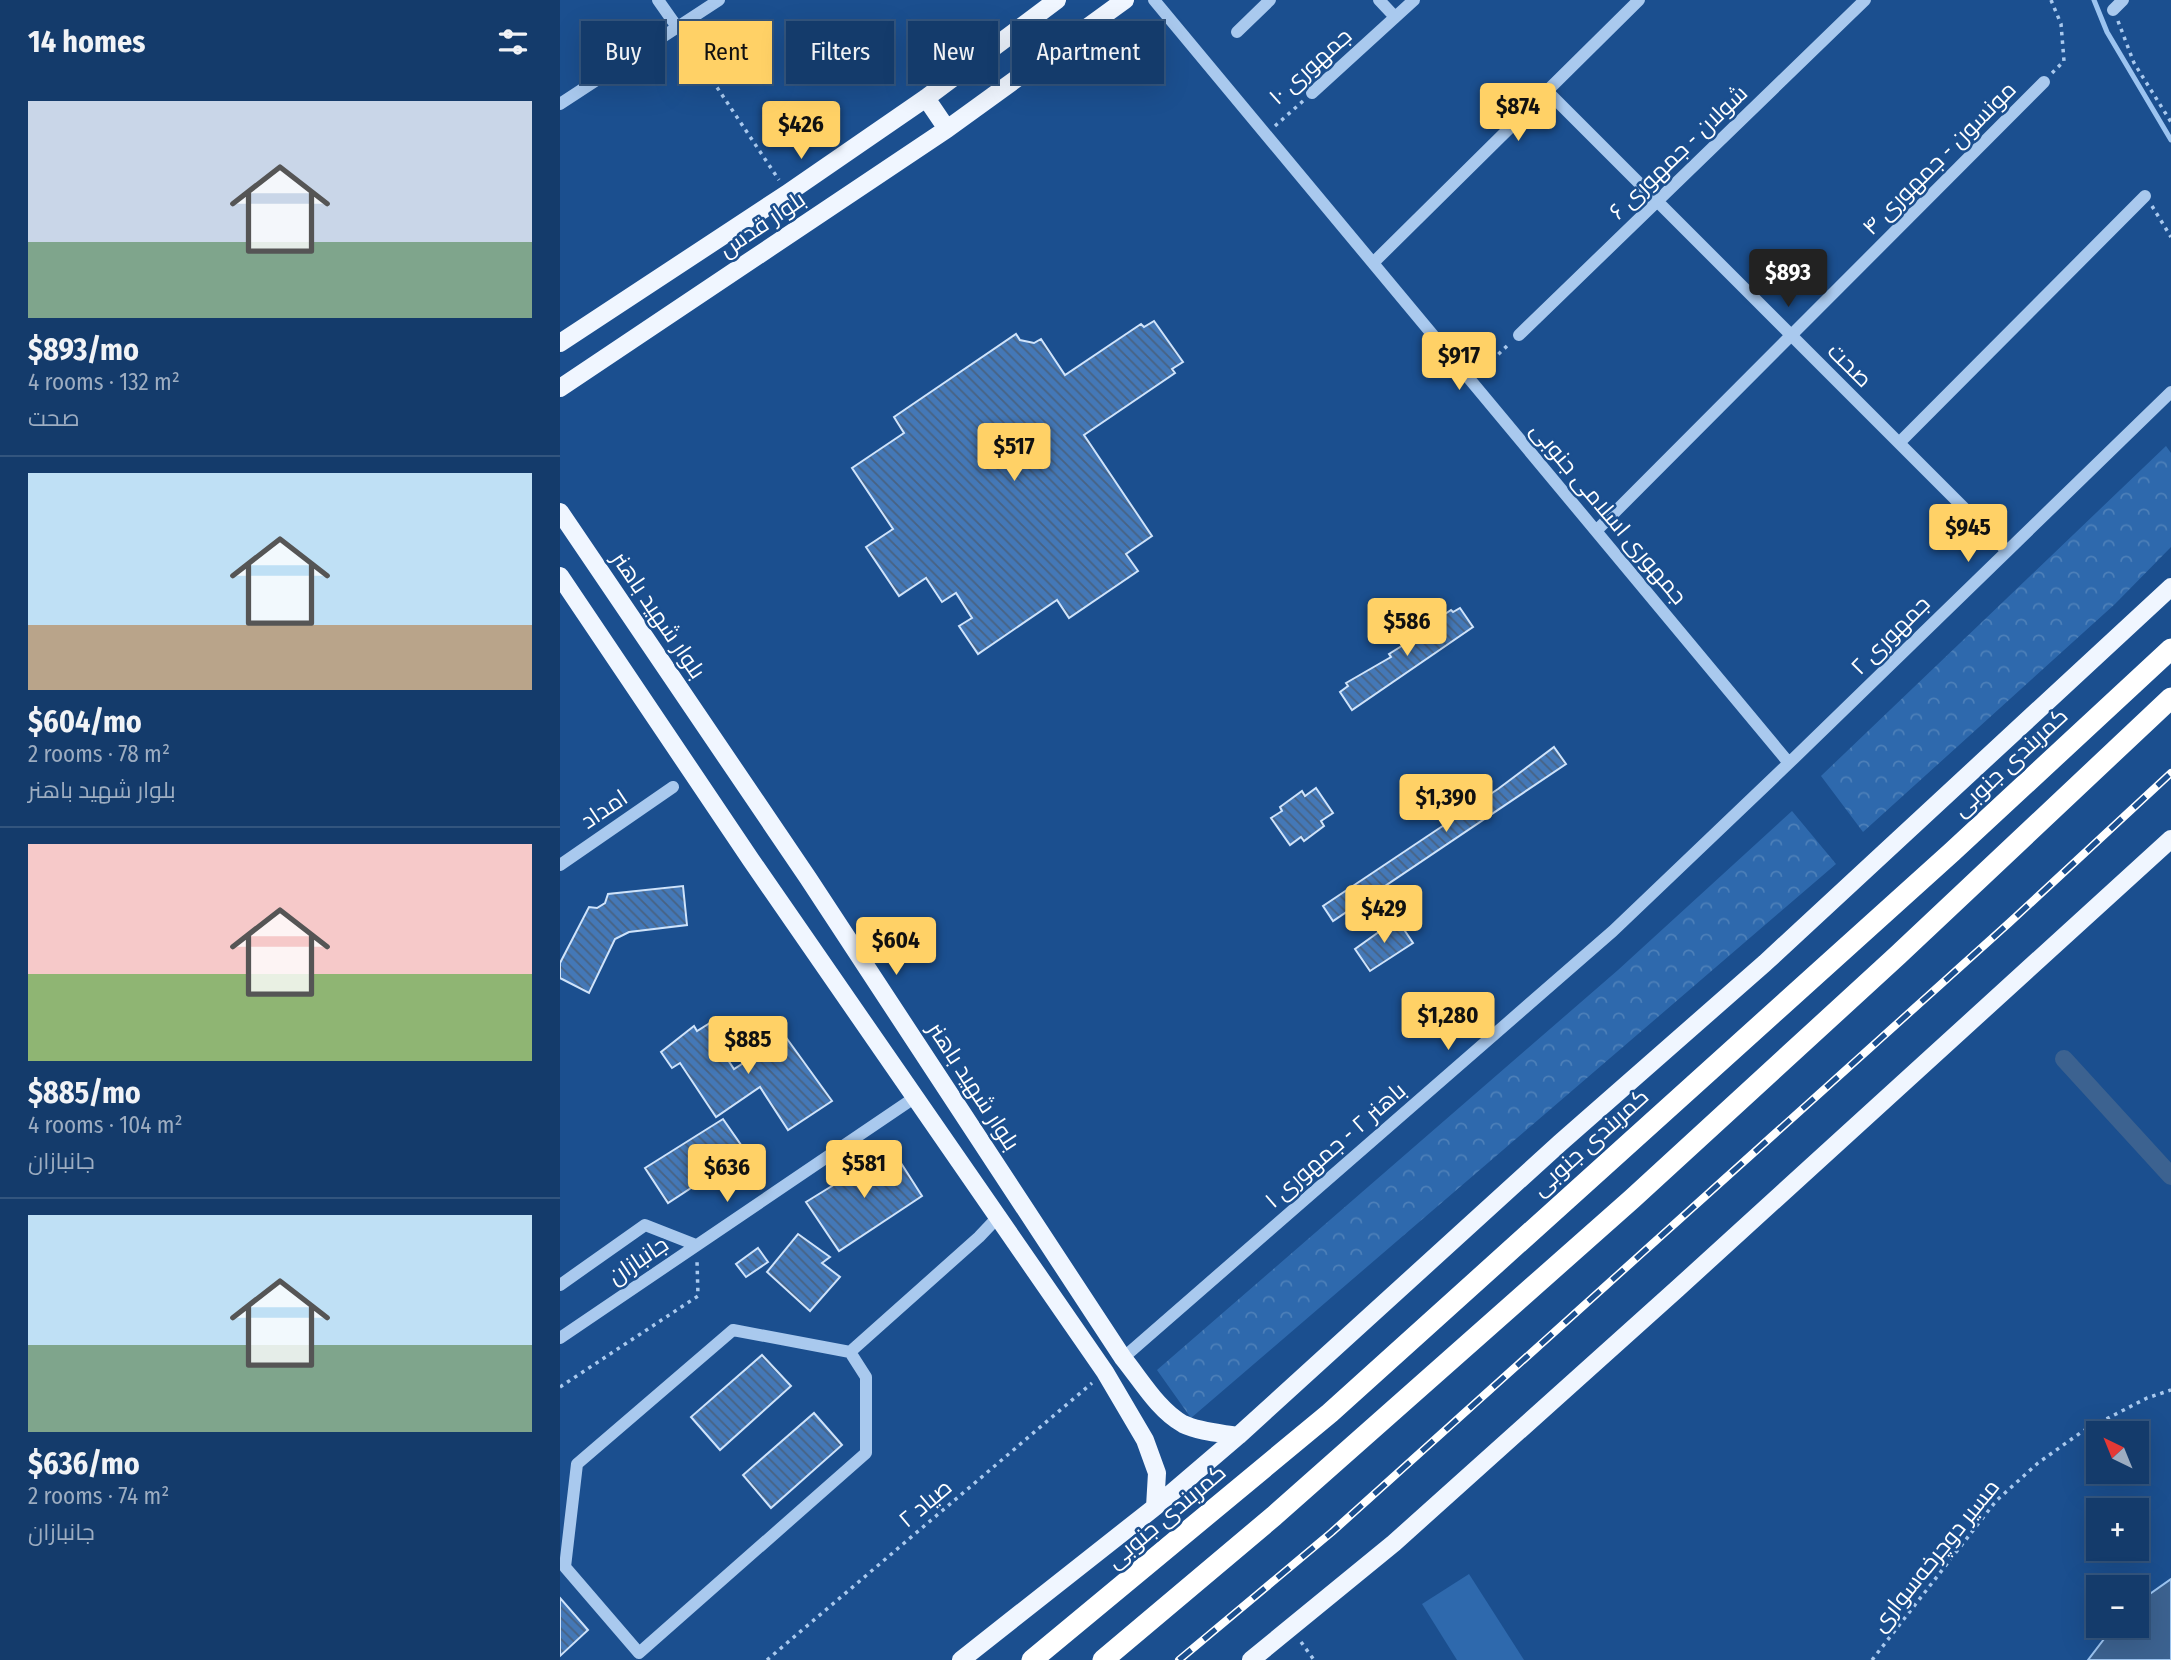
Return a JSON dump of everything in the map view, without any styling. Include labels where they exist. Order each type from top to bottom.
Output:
[{"type":"highway","name":"کمربندی جنوبی","points":[[1032,1660],[1330,1413],[1952,852],[2171,649]]},
{"type":"highway","points":[[1103,1660],[1284,1507],[1632,1199],[1898,955],[2171,698]]},
{"type":"main road","name":"بلوار قدس","points":[[560,342],[788,193],[926,98],[1058,0]]},
{"type":"main road","name":"بلوار قدس","points":[[560,388],[947,129],[1125,0]]},
{"type":"main road","points":[[926,98],[947,129]]},
{"type":"main road","name":"بلوار شهید باهنر","points":[[560,512],[808,878],[1123,1358],[1166,1412],[1185,1424],[1202,1430],[1238,1436]]},
{"type":"main road","points":[[560,576],[914,1098],[1105,1372],[1145,1440],[1157,1473],[1155,1507]]},
{"type":"main road","points":[[961,1660],[1155,1507],[1238,1436],[1560,1143],[1765,963],[2171,587]]},
{"type":"main road","points":[[1251,1660],[1394,1543],[2171,839]]},
{"type":"main road","points":[[1105,1372],[1123,1358]]},
{"type":"street","points":[[658,0],[677,27]]},
{"type":"street","points":[[560,104],[719,0]]},
{"type":"street","name":"جمهوری اسلامی جنوبی","points":[[1154,0],[1789,763]]},
{"type":"street","points":[[1237,32],[1270,0]]},
{"type":"street","points":[[1379,0],[1395,17]]},
{"type":"street","name":"جمهوری ۱۰","points":[[1312,93],[1414,0]]},
{"type":"street","points":[[1373,263],[1639,0]]},
{"type":"street","name":"شولان - جمهوری ۶","points":[[1519,335],[1865,0]]},
{"type":"street","points":[[2113,10],[2123,0]]},
{"type":"street","name":"مونسون - جمهوری ۴","points":[[1596,531],[2044,82]]},
{"type":"street","name":"صحت","points":[[1546,91],[2006,550]]},
{"type":"street","points":[[1899,443],[2145,196]]},
{"type":"street","name":"جمهوری ۲","points":[[1789,763],[2171,392]]},
{"type":"street","name":"باهنر ۲ - جمهوری ۱","points":[[1123,1358],[1613,931],[1789,763]]},
{"type":"street","name":"امداد","points":[[560,865],[673,787]]},
{"type":"street","name":"جانبازان","points":[[560,1338],[914,1098]]},
{"type":"street","points":[[850,1352],[997,1218]]},
{"type":"street","points":[[560,1285],[645,1225],[696,1245]]},
{"type":"street","points":[[733,1330],[850,1352],[866,1377],[866,1453],[639,1653],[565,1567],[577,1464],[733,1330]]},
{"type":"path","points":[[2044,82],[2064,61],[2061,24],[2051,0]]},
{"type":"path","points":[[2113,10],[2134,63],[2171,122]]},
{"type":"path","points":[[677,27],[788,193]]},
{"type":"path","name":"جمهوری ۱۰","points":[[1266,135],[1312,93]]},
{"type":"path","points":[[2145,196],[2171,237]]},
{"type":"path","points":[[1471,381],[1519,335]]},
{"type":"path","points":[[560,1387],[698,1296],[696,1245]]},
{"type":"path","name":"صیاد ۲","points":[[767,1660],[1105,1372]]},
{"type":"path","name":"مسیر دوچرخه‌سواری","points":[[1872,1660],[1996,1501],[2038,1463],[2083,1430],[2147,1398],[2171,1390]]},
{"type":"path","points":[[1291,1628],[1314,1660]]},
{"type":"green space","points":[[2166,446],[2171,453],[2171,547],[2115,604],[1863,832],[1821,776]]},
{"type":"green space","points":[[1792,811],[1836,864],[1191,1418],[1157,1370],[1618,970]]},
{"type":"green space","points":[[1469,1574],[1524,1660],[1457,1660],[1422,1604]]},
{"type":"shaded area","points":[[2171,1579],[2171,1660],[2088,1660],[2105,1638],[2149,1638],[2149,1595]]},
{"type":"building","points":[[1154,321],[1183,362],[1172,369],[1175,373],[1084,435],[1152,536],[1126,554],[1138,571],[1069,618],[1057,600],[978,654],[959,626],[972,618],[956,593],[942,602],[926,578],[899,596],[866,547],[893,529],[852,468],[904,433],[894,417],[1016,334],[1020,340],[1034,343],[1041,339],[1065,375],[1141,324],[1144,327]]},
{"type":"building","points":[[1460,608],[1473,627],[1352,710],[1340,692],[1348,686],[1346,683],[1391,657],[1389,654],[1435,625],[1433,622],[1451,610],[1453,612]]},
{"type":"building","points":[[1554,747],[1566,764],[1333,921],[1323,906],[1498,789]]},
{"type":"building","points":[[1316,788],[1333,813],[1321,821],[1324,826],[1304,841],[1301,837],[1290,845],[1271,818],[1282,811],[1280,807],[1302,791],[1305,796]]},
{"type":"building","points":[[683,886],[687,925],[629,932],[615,939],[589,993],[560,978],[560,963],[589,907],[597,908],[605,903],[608,894]]},
{"type":"building","points":[[1397,919],[1413,943],[1370,971],[1355,949]]},
{"type":"building","points":[[713,1021],[722,1034],[714,1039],[734,1069],[785,1036],[832,1101],[788,1130],[760,1087],[716,1117],[680,1063],[672,1068],[661,1052],[694,1026],[697,1031]]},
{"type":"building","points":[[723,1119],[746,1152],[668,1203],[645,1168]]},
{"type":"building","points":[[892,1149],[922,1196],[839,1251],[806,1202]]},
{"type":"building","points":[[798,1234],[830,1257],[822,1263],[840,1277],[810,1311],[767,1272]]},
{"type":"building","points":[[758,1248],[768,1262],[746,1277],[736,1264]]},
{"type":"building","points":[[762,1355],[791,1386],[720,1450],[691,1417]]},
{"type":"building","points":[[814,1413],[842,1445],[771,1508],[743,1475]]},
{"type":"building","points":[[560,1598],[588,1630],[560,1656]]},
{"type":"waterway","points":[[2094,0],[2107,32],[2171,140]]},
{"type":"waterway","points":[[2064,1059],[2171,1176]]},
{"type":"railway","points":[[1179,1660],[1332,1532],[2009,923],[2171,773]]}]
